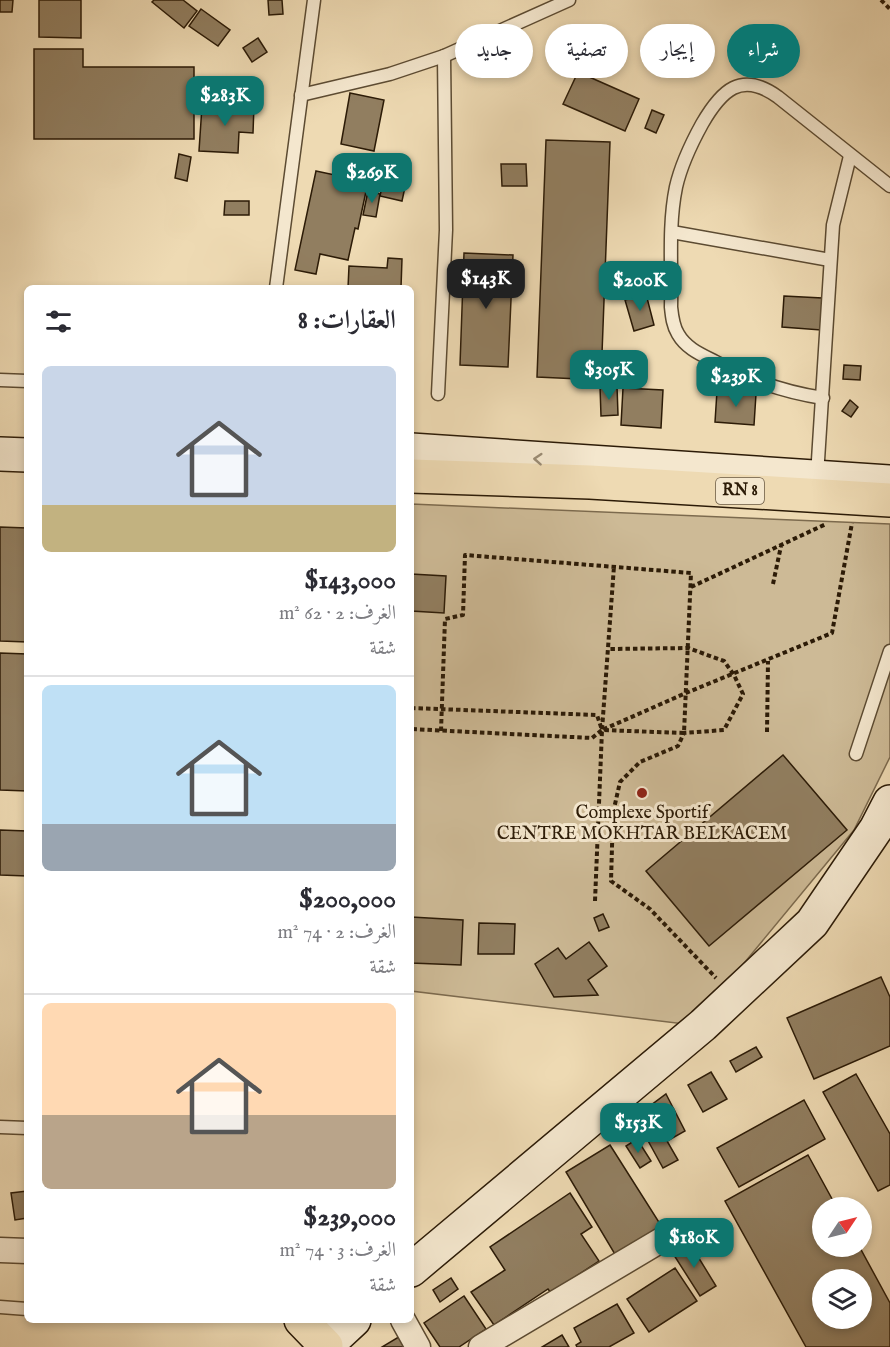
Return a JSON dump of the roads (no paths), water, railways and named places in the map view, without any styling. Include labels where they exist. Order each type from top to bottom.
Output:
[{"type":"main road","points":[[414,450],[890,482]]},
{"type":"main road","points":[[0,454],[24,455]]},
{"type":"main road","name":"RN 8","points":[[414,476],[590,482],[890,500]]},
{"type":"main road","points":[[414,1267],[694,1032],[812,923],[876,829],[890,802]]},
{"type":"main road","points":[[304,1323],[326,1347],[351,1323]]},
{"type":"street","points":[[481,1347],[663,1239]]},
{"type":"street","points":[[0,1250],[24,1251]]},
{"type":"street","points":[[405,1323],[418,1347]]},
{"type":"lane","points":[[276,285],[314,0]]},
{"type":"lane","points":[[301,95],[390,74],[444,56],[569,0]]},
{"type":"lane","points":[[438,394],[447,230],[444,56]]},
{"type":"lane","points":[[823,398],[777,389],[755,381],[705,357],[685,343],[677,333],[672,320],[672,232],[676,188],[691,143],[718,98],[728,90],[754,85],[767,89],[890,186]]},
{"type":"lane","points":[[817,477],[833,225],[850,156]]},
{"type":"lane","points":[[672,232],[830,260]]},
{"type":"lane","points":[[0,380],[24,381]]},
{"type":"lane","points":[[856,754],[890,651]]},
{"type":"lane","points":[[0,1128],[24,1128]]},
{"type":"lane","points":[[0,1308],[24,1309]]},
{"type":"place","name":"Complexe Sportif CENTRE MOKHTAR BELKACEM","points":[[642,793]]}]
